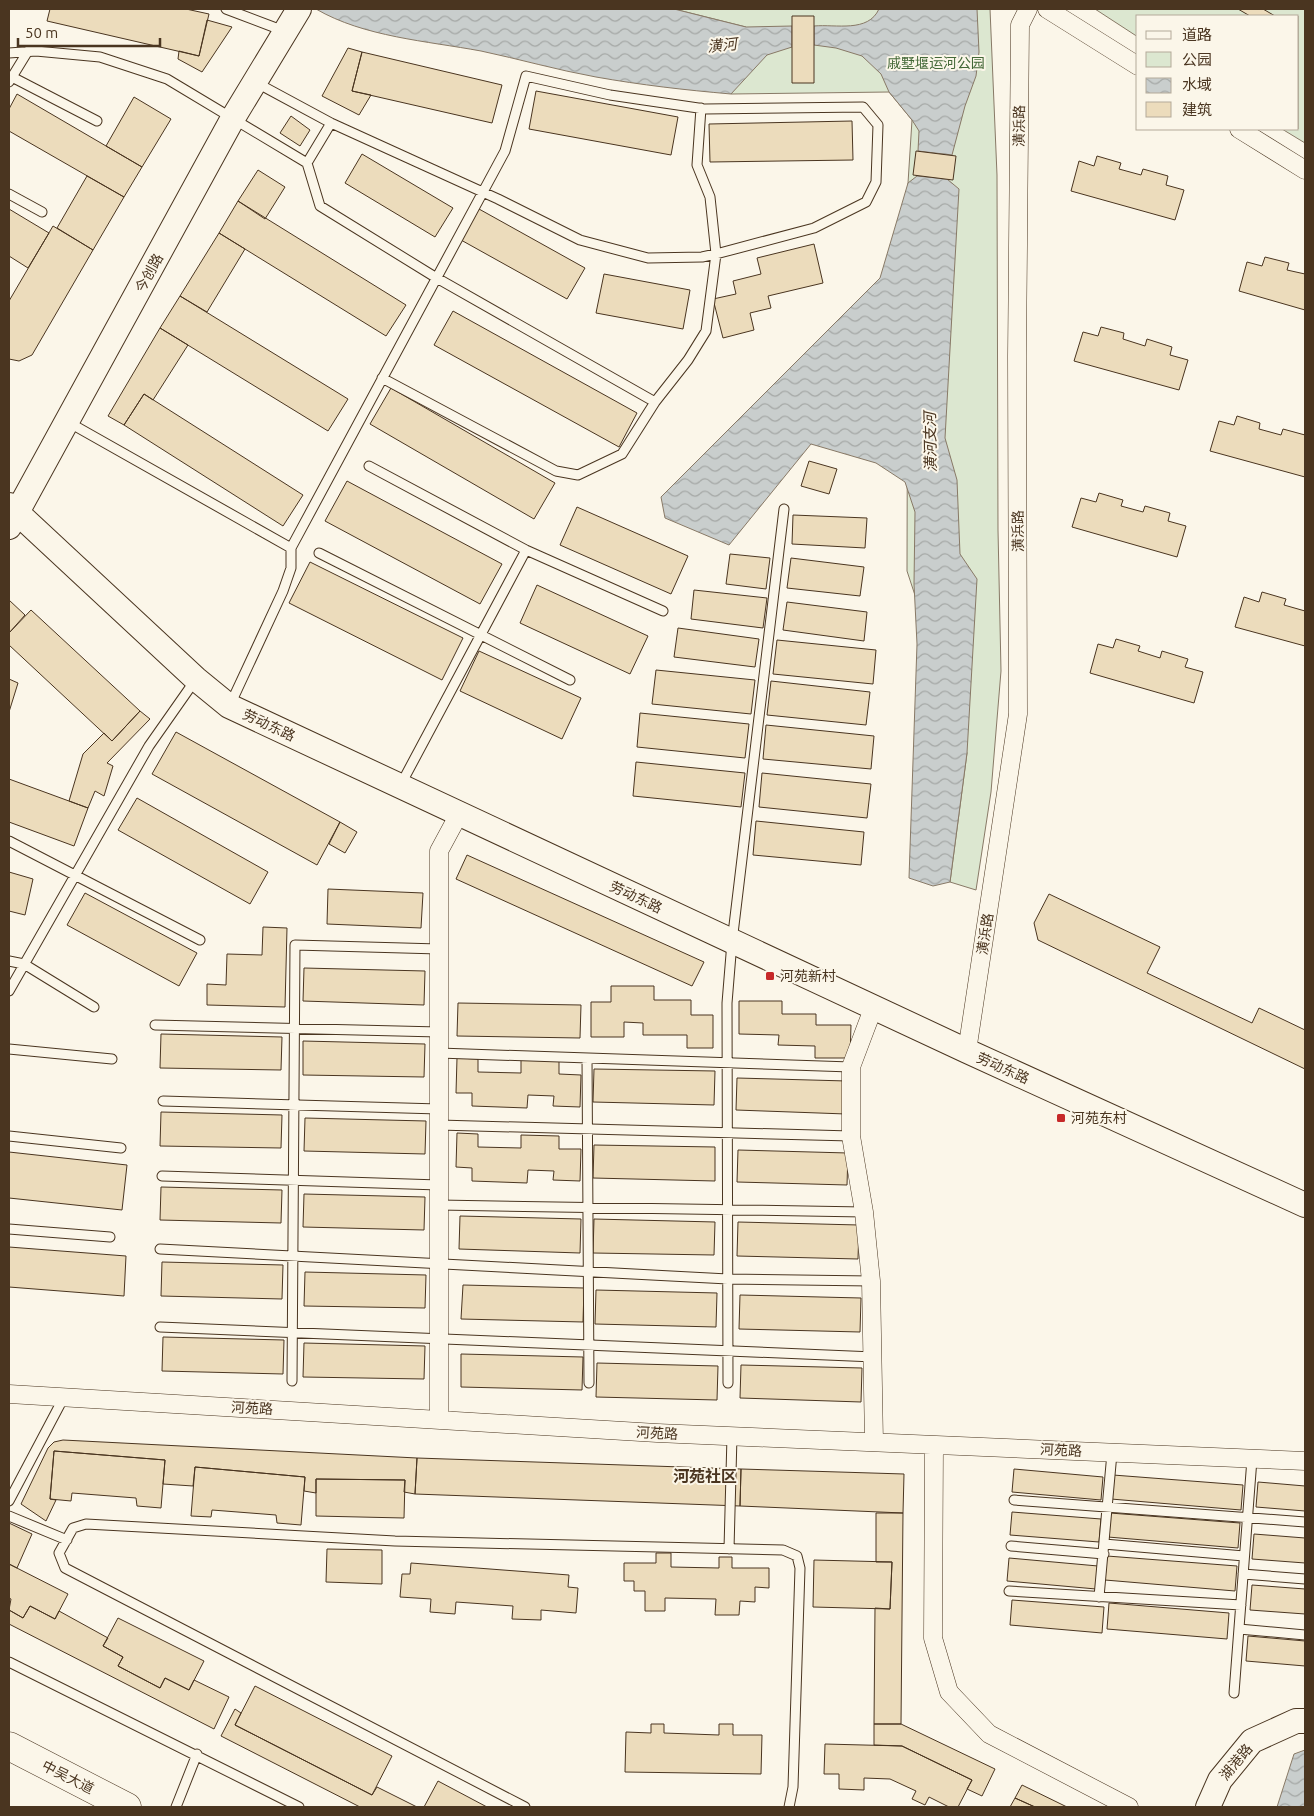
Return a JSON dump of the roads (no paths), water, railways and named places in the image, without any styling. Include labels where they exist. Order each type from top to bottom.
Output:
[{"type":"main road","name":"中吴大道","points":[[9,1746],[127,1807]]},
{"type":"street","name":"潢浜路","points":[[967,1052],[1018,714],[1017,356],[1020,25],[1028,9]]},
{"type":"street","points":[[1047,9],[1136,65]]},
{"type":"street","name":"今创路","points":[[11,511],[68,422],[233,118],[292,20]]},
{"type":"street","points":[[1241,130],[1305,170]]},
{"type":"street","name":"劳动东路","points":[[11,511],[196,679],[229,706],[732,942],[874,1006],[967,1052],[1305,1205]]},
{"type":"street","points":[[439,1420],[439,851],[459,814]]},
{"type":"street","points":[[874,1006],[851,1067],[851,1136],[864,1212],[871,1280],[874,1357],[874,1442]]},
{"type":"street","name":"河苑路","points":[[9,1394],[732,1436],[1305,1461]]},
{"type":"street","points":[[934,1445],[933,1638],[950,1692],[989,1734],[1129,1807]]},
{"type":"street","name":"湖港路","points":[[1208,1807],[1220,1780],[1252,1742],[1296,1721],[1305,1721]]},
{"type":"lane","points":[[226,9],[292,20]]},
{"type":"lane","points":[[28,51],[10,79],[97,121]]},
{"type":"lane","points":[[9,53],[28,51],[100,57],[167,79],[307,163],[320,206],[435,277],[655,402]]},
{"type":"lane","points":[[229,706],[283,591],[291,568],[291,548],[435,277],[482,192],[504,151],[526,76],[610,95],[701,108],[863,107],[878,125],[876,182],[866,202],[814,228],[702,257],[648,258],[580,240],[482,192],[331,123],[255,82]]},
{"type":"lane","points":[[382,378],[556,471],[578,474],[622,454],[655,402],[688,360],[706,331],[716,254],[710,197],[697,165],[701,108]]},
{"type":"lane","points":[[307,163],[331,123]]},
{"type":"lane","points":[[9,194],[42,212]]},
{"type":"lane","points":[[68,422],[291,548]]},
{"type":"lane","points":[[369,466],[526,550],[664,611]]},
{"type":"lane","points":[[728,1383],[727,1003],[732,942],[784,509]]},
{"type":"lane","points":[[400,786],[526,550]]},
{"type":"lane","points":[[319,553],[570,680]]},
{"type":"lane","points":[[9,991],[149,746],[196,679]]},
{"type":"lane","points":[[9,841],[200,940]]},
{"type":"lane","points":[[292,1381],[295,945],[439,949]]},
{"type":"lane","points":[[9,961],[24,964],[94,1007]]},
{"type":"lane","points":[[155,1025],[439,1032]]},
{"type":"lane","points":[[9,1049],[112,1059]]},
{"type":"lane","points":[[439,1053],[851,1067]]},
{"type":"lane","points":[[587,1058],[589,1382]]},
{"type":"lane","points":[[163,1100],[294,1105],[587,1129],[851,1136]]},
{"type":"lane","points":[[9,1136],[121,1148]]},
{"type":"lane","points":[[162,1176],[439,1186]]},
{"type":"lane","points":[[439,1205],[864,1212]]},
{"type":"lane","points":[[9,1229],[110,1237]]},
{"type":"lane","points":[[160,1248],[728,1279],[871,1280]]},
{"type":"lane","points":[[160,1327],[874,1357]]},
{"type":"lane","points":[[9,1501],[64,1397]]},
{"type":"lane","points":[[729,1549],[732,1436]]},
{"type":"lane","points":[[1099,1597],[1112,1452]]},
{"type":"lane","points":[[1234,1693],[1252,1459]]},
{"type":"lane","points":[[1014,1500],[1305,1522]]},
{"type":"lane","points":[[9,1516],[67,1540]]},
{"type":"lane","points":[[525,1807],[65,1568],[59,1553],[73,1528],[86,1524],[395,1541],[783,1550],[797,1556],[800,1568],[793,1787],[789,1807]]},
{"type":"lane","points":[[1104,1544],[1244,1556]]},
{"type":"lane","points":[[1011,1546],[1104,1554]]},
{"type":"lane","points":[[1243,1574],[1305,1579]]},
{"type":"lane","points":[[1009,1591],[1241,1605]]},
{"type":"lane","points":[[1239,1629],[1305,1635]]},
{"type":"lane","points":[[9,1662],[197,1754],[299,1807]]},
{"type":"lane","points":[[176,1807],[197,1754]]},
{"type":"water","name":"潢河","points":[[316,9],[674,9],[746,27],[792,26],[792,47],[767,55],[731,94],[663,87],[596,77],[481,51],[396,37],[354,26]]},
{"type":"water","points":[[879,9],[977,9],[979,52],[976,76],[965,106],[952,155],[918,151],[919,131],[889,92],[881,74],[862,56],[836,48],[814,45],[814,26],[851,26],[867,22],[874,17]]},
{"type":"water","name":"潢河支河","points":[[917,176],[947,179],[959,189],[945,438],[957,480],[960,554],[977,579],[967,753],[950,882],[933,886],[909,878],[917,644],[914,584],[915,512],[905,482],[876,463],[811,444],[729,545],[665,518],[661,497],[880,278],[908,183]]},
{"type":"water","points":[[1305,1750],[1305,1807],[1277,1807],[1294,1754]]},
{"type":"place","name":"河苑新村","points":[[770,976]]},
{"type":"place","name":"河苑东村","points":[[1061,1118]]},
{"type":"district","name":"河苑社区","points":[[705,1476]]},
{"type":"park label","name":"戚墅堰运河公园","points":[[936,63]]}]
